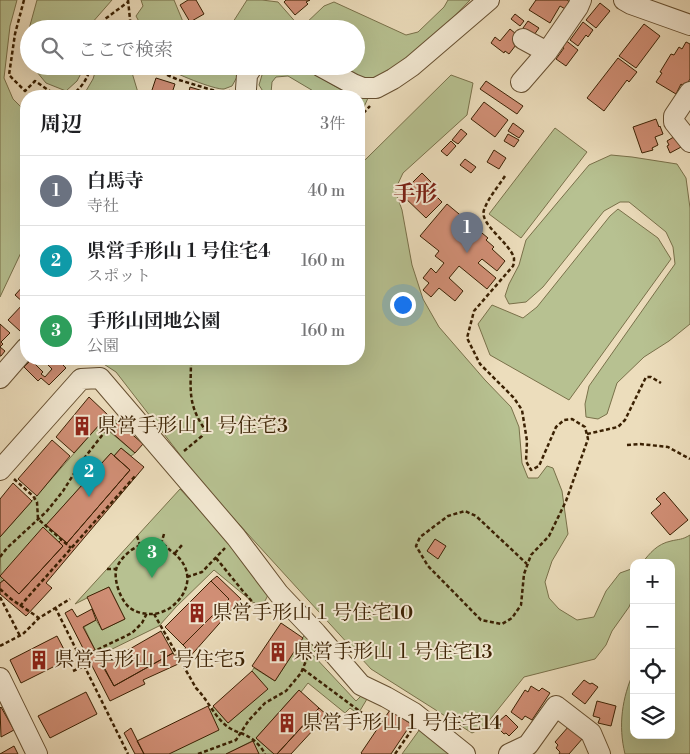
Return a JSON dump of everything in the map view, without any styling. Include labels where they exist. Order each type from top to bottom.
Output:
[{"type":"street","points":[[336,75],[363,88],[376,88],[393,80],[489,0]]},
{"type":"street","points":[[521,82],[547,52],[581,0]]},
{"type":"street","points":[[624,0],[690,25]]},
{"type":"street","points":[[523,38],[547,52]]},
{"type":"street","points":[[246,88],[247,75]]},
{"type":"street","points":[[690,92],[674,116],[674,122],[690,142]]},
{"type":"street","points":[[0,378],[20,355]]},
{"type":"street","points":[[1,469],[81,380],[100,378],[236,537],[279,594],[361,685],[386,697],[420,718],[465,754]]},
{"type":"street","points":[[1,681],[37,754]]},
{"type":"street","points":[[510,754],[528,745],[556,706],[591,733],[600,754]]},
{"type":"path","points":[[24,0],[15,34],[9,75],[24,90]]},
{"type":"path","points":[[104,20],[128,1]]},
{"type":"path","points":[[128,1],[130,20]]},
{"type":"path","points":[[78,90],[89,75]]},
{"type":"path","points":[[167,75],[212,90]]},
{"type":"path","points":[[26,90],[34,81],[47,90]]},
{"type":"path","points":[[236,90],[246,88]]},
{"type":"path","points":[[505,176],[484,211],[484,219],[506,245],[514,258],[514,266],[474,311],[467,338],[480,364],[514,398],[522,410],[527,441],[526,461],[531,470],[539,466],[556,427],[564,420],[572,419],[585,427],[588,439],[566,501],[549,536],[531,555],[527,564],[521,604],[512,618],[502,624],[481,620],[428,566],[416,546],[420,537],[448,516],[465,511],[476,516],[527,564]]},
{"type":"path","points":[[191,365],[191,401],[196,416],[204,428],[202,436],[191,446]]},
{"type":"path","points":[[587,434],[618,427],[625,420],[646,377],[651,377],[662,383]]},
{"type":"path","points":[[0,557],[7,548],[47,511],[82,461],[125,407]]},
{"type":"path","points":[[627,445],[640,444],[668,447],[690,459]]},
{"type":"path","points":[[1,469],[33,496],[37,502],[38,519],[71,548]]},
{"type":"path","points":[[20,606],[136,475]]},
{"type":"path","points":[[162,544],[164,534]]},
{"type":"path","points":[[137,536],[140,546]]},
{"type":"path","points":[[187,577],[202,572],[236,537]]},
{"type":"path","points":[[162,544],[175,553],[185,567],[187,587],[178,602],[167,610],[154,614],[141,613],[129,608],[116,586],[116,569],[126,555],[134,548],[140,546],[162,544]]},
{"type":"path","points":[[175,553],[182,545]]},
{"type":"path","points":[[122,553],[126,555]]},
{"type":"path","points":[[216,558],[263,614]]},
{"type":"path","points":[[107,569],[116,569]]},
{"type":"path","points":[[0,590],[39,618]]},
{"type":"path","points":[[0,597],[20,636]]},
{"type":"path","points":[[0,646],[23,634],[39,618],[70,599]]},
{"type":"path","points":[[55,607],[128,754]]},
{"type":"path","points":[[80,658],[132,633],[142,623],[147,613]]},
{"type":"path","points":[[154,614],[196,688],[222,721],[228,728],[249,737],[266,754]]},
{"type":"path","points":[[198,754],[236,740],[248,720],[265,703],[286,691],[301,674],[316,633]]},
{"type":"path","points":[[73,671],[84,666]]},
{"type":"path","points":[[303,669],[362,713]]},
{"type":"path","points":[[395,754],[420,718]]},
{"type":"green space","points":[[0,0],[17,0],[10,26],[4,78],[13,99],[20,106],[20,255],[0,297]]},
{"type":"green space","points":[[37,0],[112,0],[94,20],[31,20]]},
{"type":"green space","points":[[141,0],[174,0],[182,20],[138,20],[136,16],[143,6]]},
{"type":"green space","points":[[247,0],[262,0],[278,2],[294,20],[234,20]]},
{"type":"green space","points":[[448,0],[470,0],[422,50],[368,83],[351,75],[365,75],[365,20],[309,20],[324,6],[334,2],[406,35],[418,32],[444,7]]},
{"type":"green space","points":[[39,75],[80,75],[77,81],[67,90],[46,83]]},
{"type":"green space","points":[[94,75],[133,75],[137,90],[87,90]]},
{"type":"green space","points":[[180,75],[238,75],[232,86],[224,89],[212,87]]},
{"type":"green space","points":[[262,75],[316,75],[343,90],[312,90],[288,76],[276,77],[272,82],[271,90],[262,90],[259,85]]},
{"type":"green space","points":[[451,75],[473,83],[467,115],[403,173],[395,190],[402,210],[412,265],[423,299],[439,327],[511,407],[519,427],[522,463],[528,478],[538,478],[547,466],[553,468],[562,491],[568,534],[552,561],[545,582],[549,598],[559,609],[577,620],[594,617],[606,591],[620,573],[630,569],[630,605],[612,631],[606,645],[595,659],[524,677],[484,727],[472,733],[371,669],[205,487],[116,372],[105,365],[365,365],[365,160]]},
{"type":"green space","points":[[555,128],[587,152],[521,238],[489,214]]},
{"type":"green space","points":[[611,155],[677,164],[686,178],[690,208],[690,324],[669,341],[644,357],[617,383],[607,414],[598,419],[586,417],[585,404],[589,386],[675,264],[673,247],[666,232],[629,202],[620,202],[604,211],[543,287],[526,302],[509,304],[505,296],[519,265],[526,240],[589,165]]},
{"type":"green space","points":[[618,209],[658,238],[671,259],[569,400],[490,355],[478,324],[492,305],[523,318],[537,307],[610,216]]},
{"type":"green space","points":[[108,415],[118,422],[110,432],[135,453],[131,456],[121,448],[114,456],[111,453],[46,525],[62,539],[59,542],[43,528],[1,583],[0,537]]},
{"type":"green space","points":[[180,489],[234,547],[268,595],[261,609],[214,570],[159,626],[98,656],[84,627],[96,620],[102,630],[125,619],[109,587],[75,604]]},
{"type":"green space","points":[[690,535],[690,754],[625,754],[622,712],[630,682],[630,739],[675,739],[675,559],[645,559],[662,544],[683,539]]},
{"type":"green space","points":[[307,631],[320,646],[312,654],[356,701],[365,692],[370,694],[358,714],[350,708],[345,713],[308,683],[301,692],[299,690],[256,738],[274,754],[259,754],[252,741],[226,754],[169,754],[214,707],[228,723],[267,689],[252,671],[254,668],[275,681]]},
{"type":"green space","points":[[420,729],[450,754],[402,754]]},
{"type":"building","points":[[188,0],[196,0],[204,14],[194,20],[189,20],[180,5]]},
{"type":"building","points":[[286,0],[310,0],[295,15],[284,2]]},
{"type":"building","points":[[536,0],[568,0],[571,3],[567,10],[560,6],[550,23],[529,10]]},
{"type":"building","points":[[600,3],[610,11],[596,28],[586,20]]},
{"type":"building","points":[[515,14],[524,21],[520,26],[511,19]]},
{"type":"building","points":[[528,21],[539,28],[534,35],[523,28]]},
{"type":"building","points":[[583,22],[593,30],[588,37],[586,35],[578,46],[570,40]]},
{"type":"building","points":[[644,24],[660,36],[636,68],[619,56]]},
{"type":"building","points":[[510,29],[516,34],[519,41],[509,54],[505,51],[504,53],[491,43],[495,37],[500,41]]},
{"type":"building","points":[[564,39],[578,50],[566,66],[556,59],[564,48],[559,45]]},
{"type":"building","points":[[686,42],[690,44],[690,79],[685,87],[681,84],[676,94],[656,82],[671,54],[674,55],[679,47],[682,49]]},
{"type":"building","points":[[618,58],[637,72],[629,82],[627,80],[604,111],[587,98]]},
{"type":"building","points":[[156,78],[175,84],[173,90],[152,90]]},
{"type":"building","points":[[486,81],[523,106],[517,114],[480,89]]},
{"type":"building","points":[[190,87],[200,90],[189,90]]},
{"type":"building","points":[[484,102],[508,120],[495,137],[471,119]]},
{"type":"building","points":[[656,119],[663,134],[655,137],[658,145],[652,148],[653,150],[642,153],[633,127]]},
{"type":"building","points":[[513,123],[524,131],[519,138],[508,131]]},
{"type":"building","points":[[461,129],[467,134],[458,144],[452,140]]},
{"type":"building","points":[[508,134],[519,140],[514,147],[504,141]]},
{"type":"building","points":[[677,135],[683,146],[670,153],[667,141]]},
{"type":"building","points":[[451,141],[456,146],[447,156],[441,151]]},
{"type":"building","points":[[494,150],[506,158],[499,169],[487,162]]},
{"type":"building","points":[[465,159],[476,167],[471,173],[460,165]]},
{"type":"building","points":[[422,173],[436,187],[432,192],[442,202],[426,218],[401,194]]},
{"type":"building","points":[[447,204],[488,238],[486,240],[494,247],[492,249],[505,261],[497,271],[482,259],[478,263],[496,278],[487,289],[459,266],[449,278],[463,291],[455,301],[439,288],[431,297],[423,290],[429,283],[423,278],[431,268],[436,273],[444,263],[435,256],[439,251],[420,236]]},
{"type":"building","points":[[20,289],[20,299],[15,295]]},
{"type":"building","points":[[20,307],[20,331],[8,320]]},
{"type":"building","points":[[0,324],[10,333],[1,342],[3,344],[0,347]]},
{"type":"building","points":[[0,347],[5,351],[1,356],[0,356]]},
{"type":"building","points":[[26,365],[36,365],[45,377],[52,369],[48,365],[63,365],[66,368],[49,385],[41,378],[38,381],[24,367]]},
{"type":"building","name":"県営手形山１号住宅3","points":[[89,397],[108,415],[74,453],[56,437]]},
{"type":"building","points":[[118,422],[143,444],[135,453],[110,431]]},
{"type":"building","points":[[52,440],[70,456],[37,496],[18,479]]},
{"type":"building","points":[[121,448],[144,467],[46,583],[52,588],[26,616],[0,594],[0,583],[4,580],[19,594],[63,546],[59,542],[62,539],[67,543],[130,470],[114,456]]},
{"type":"building","points":[[111,453],[130,470],[67,543],[46,525]]},
{"type":"building","points":[[13,483],[32,501],[0,537],[0,499]]},
{"type":"building","points":[[664,492],[688,520],[670,535],[651,513],[661,504],[656,499]]},
{"type":"building","points":[[43,527],[63,546],[19,594],[0,576]]},
{"type":"building","points":[[435,539],[446,546],[438,559],[427,551]]},
{"type":"building","points":[[217,576],[241,599],[187,660],[143,680],[145,684],[110,701],[65,613],[72,609],[77,617],[92,609],[96,620],[83,627],[114,686],[173,653],[175,656],[186,648],[183,645],[229,599],[211,581]]},
{"type":"building","name":"県営手形山１号住宅10","points":[[211,581],[229,599],[183,645],[165,627]]},
{"type":"building","points":[[109,587],[125,619],[102,630],[87,597]]},
{"type":"building","name":"県営手形山１号住宅13","points":[[281,623],[303,638],[275,681],[252,666]]},
{"type":"building","points":[[161,631],[173,653],[114,686],[102,665]]},
{"type":"building","name":"県営手形山１号住宅5","points":[[57,636],[69,659],[21,683],[10,660]]},
{"type":"building","points":[[252,671],[268,689],[228,723],[213,706]]},
{"type":"building","points":[[584,680],[598,687],[585,704],[572,694]]},
{"type":"building","points":[[531,686],[539,691],[542,688],[550,693],[532,720],[525,716],[522,720],[511,712],[525,690],[528,692]]},
{"type":"building","name":"県営手形山１号住宅14","points":[[299,690],[319,708],[277,754],[274,754],[256,738]]},
{"type":"building","points":[[86,692],[97,714],[50,738],[38,716]]},
{"type":"building","points":[[597,701],[616,706],[611,726],[598,723],[600,718],[593,716]]},
{"type":"building","points":[[208,706],[219,730],[169,754],[144,754],[137,741]]},
{"type":"building","points":[[0,708],[14,730],[1,737]]},
{"type":"building","points":[[319,708],[327,715],[291,754],[277,754]]},
{"type":"building","points":[[390,710],[411,724],[391,754],[362,754],[361,753]]},
{"type":"building","points":[[506,715],[518,727],[509,736],[499,729],[502,726],[498,722]]},
{"type":"building","points":[[569,726],[583,738],[569,754],[559,754],[560,752],[556,748],[558,745],[555,742]]},
{"type":"building","points":[[131,728],[144,754],[135,754],[124,733]]},
{"type":"building","points":[[253,741],[259,754],[226,754]]},
{"type":"building","points":[[14,746],[18,754],[0,754]]},
{"type":"place","name":"白馬寺","points":[[467,253]]},
{"type":"place","name":"県営手形山１号住宅3","points":[[82,426]]},
{"type":"place","name":"県営手形山１号住宅4","points":[[89,497]]},
{"type":"place","name":"手形山団地公園","points":[[152,578]]},
{"type":"place","name":"県営手形山１号住宅10","points":[[197,613]]},
{"type":"place","name":"県営手形山１号住宅13","points":[[278,652]]},
{"type":"place","name":"県営手形山１号住宅5","points":[[39,660]]},
{"type":"place","name":"県営手形山１号住宅14","points":[[287,723]]},
{"type":"district","name":"手形","points":[[415,194]]}]
